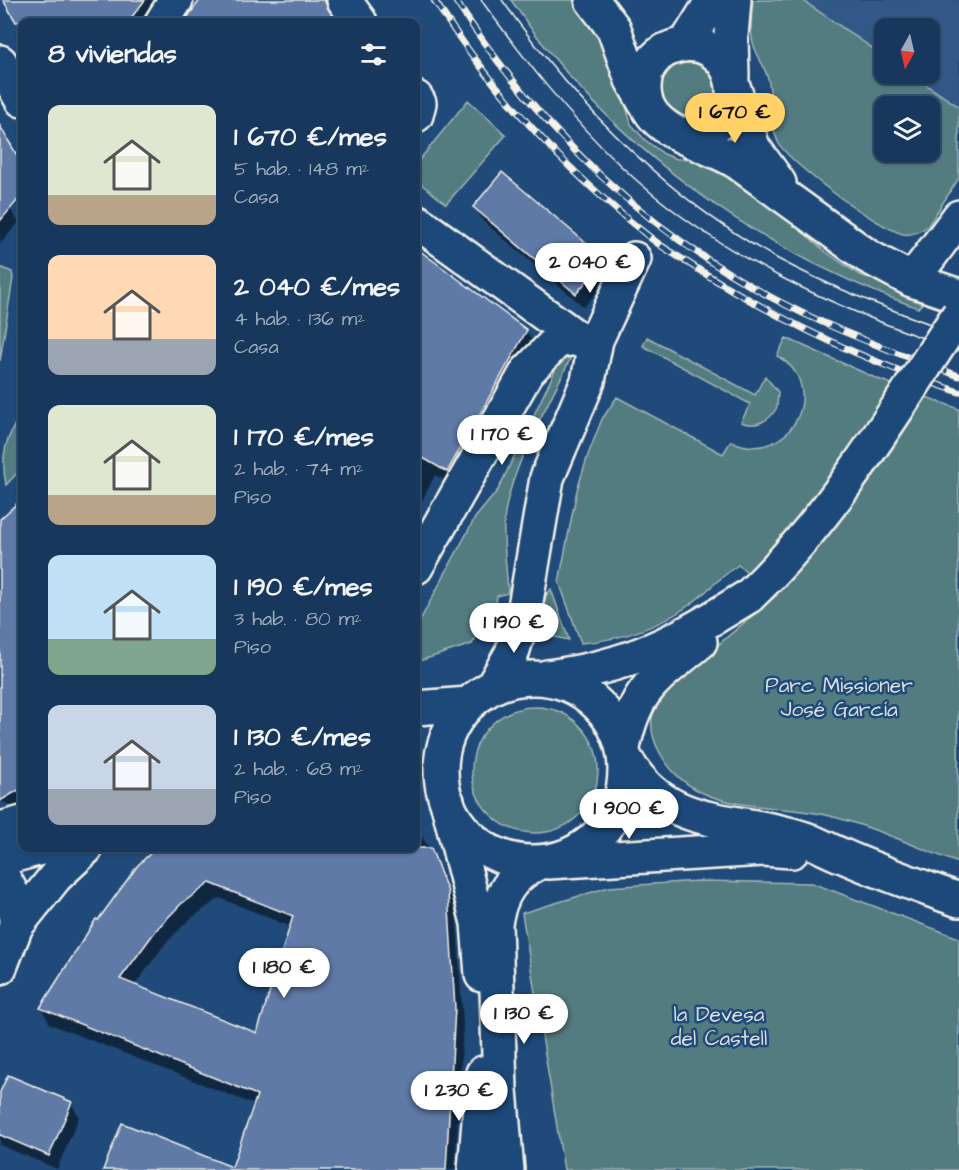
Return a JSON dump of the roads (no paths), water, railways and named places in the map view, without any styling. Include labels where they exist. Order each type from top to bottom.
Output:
[{"type":"street","points":[[165,18],[176,0]]},
{"type":"street","points":[[344,0],[357,18]]},
{"type":"street","points":[[592,0],[614,29],[632,80],[653,118],[666,128],[721,152],[837,236],[912,280],[959,296]]},
{"type":"street","points":[[645,105],[643,89],[645,74],[662,52],[680,45],[713,0]]},
{"type":"street","points":[[680,134],[696,135],[719,124],[728,114],[733,82],[731,36],[734,0]]},
{"type":"street","points":[[614,29],[680,45],[704,46],[717,54],[733,82],[753,147],[797,205]]},
{"type":"street","points":[[0,63],[18,93]]},
{"type":"street","points":[[912,280],[959,217]]},
{"type":"street","points":[[420,224],[586,344]]},
{"type":"street","points":[[487,1170],[478,923],[445,797],[440,767],[443,748],[453,724],[505,669],[518,635],[547,478],[586,387],[586,344],[634,259]]},
{"type":"street","points":[[507,1170],[501,1090],[495,923],[498,901],[516,876],[543,862],[572,855],[593,842],[610,823],[621,800],[626,776],[624,753],[632,710],[642,694],[785,562],[816,525],[959,314]]},
{"type":"street","points":[[420,560],[526,372],[557,341],[586,344]]},
{"type":"street","points":[[420,707],[481,695],[510,681],[587,672],[661,648],[749,596]]},
{"type":"street","points":[[544,678],[579,690],[600,706],[615,727],[635,775],[670,806],[725,824],[785,832],[843,856],[957,895]]},
{"type":"street","points":[[420,770],[445,797],[463,829],[475,843],[498,856],[543,862],[763,849],[843,856]]},
{"type":"street","points":[[0,829],[18,824]]},
{"type":"street","points":[[0,849],[18,841]]},
{"type":"street","points":[[0,859],[26,852]]},
{"type":"street","points":[[6,947],[56,876],[82,852]]},
{"type":"street","points":[[0,872],[15,899],[6,947]]},
{"type":"street","points":[[475,1170],[483,1072]]},
{"type":"tram line","points":[[481,0],[565,108],[602,148],[659,199],[698,228],[738,254],[824,298],[913,335],[959,351]]},
{"type":"tram line","points":[[502,0],[560,76],[592,111],[625,145],[698,207],[778,259],[822,281],[959,334]]},
{"type":"railway","points":[[434,0],[480,65],[531,126],[587,183],[653,240],[727,287],[791,322],[857,353],[959,392]]},
{"type":"railway","points":[[455,0],[522,92],[559,134],[640,210],[684,244],[732,275],[804,314],[869,342],[959,376]]},
{"type":"park label","name":"Parc Missioner José García","points":[[839,697]]},
{"type":"park label","name":"la Devesa del Castell","points":[[719,1026]]}]
